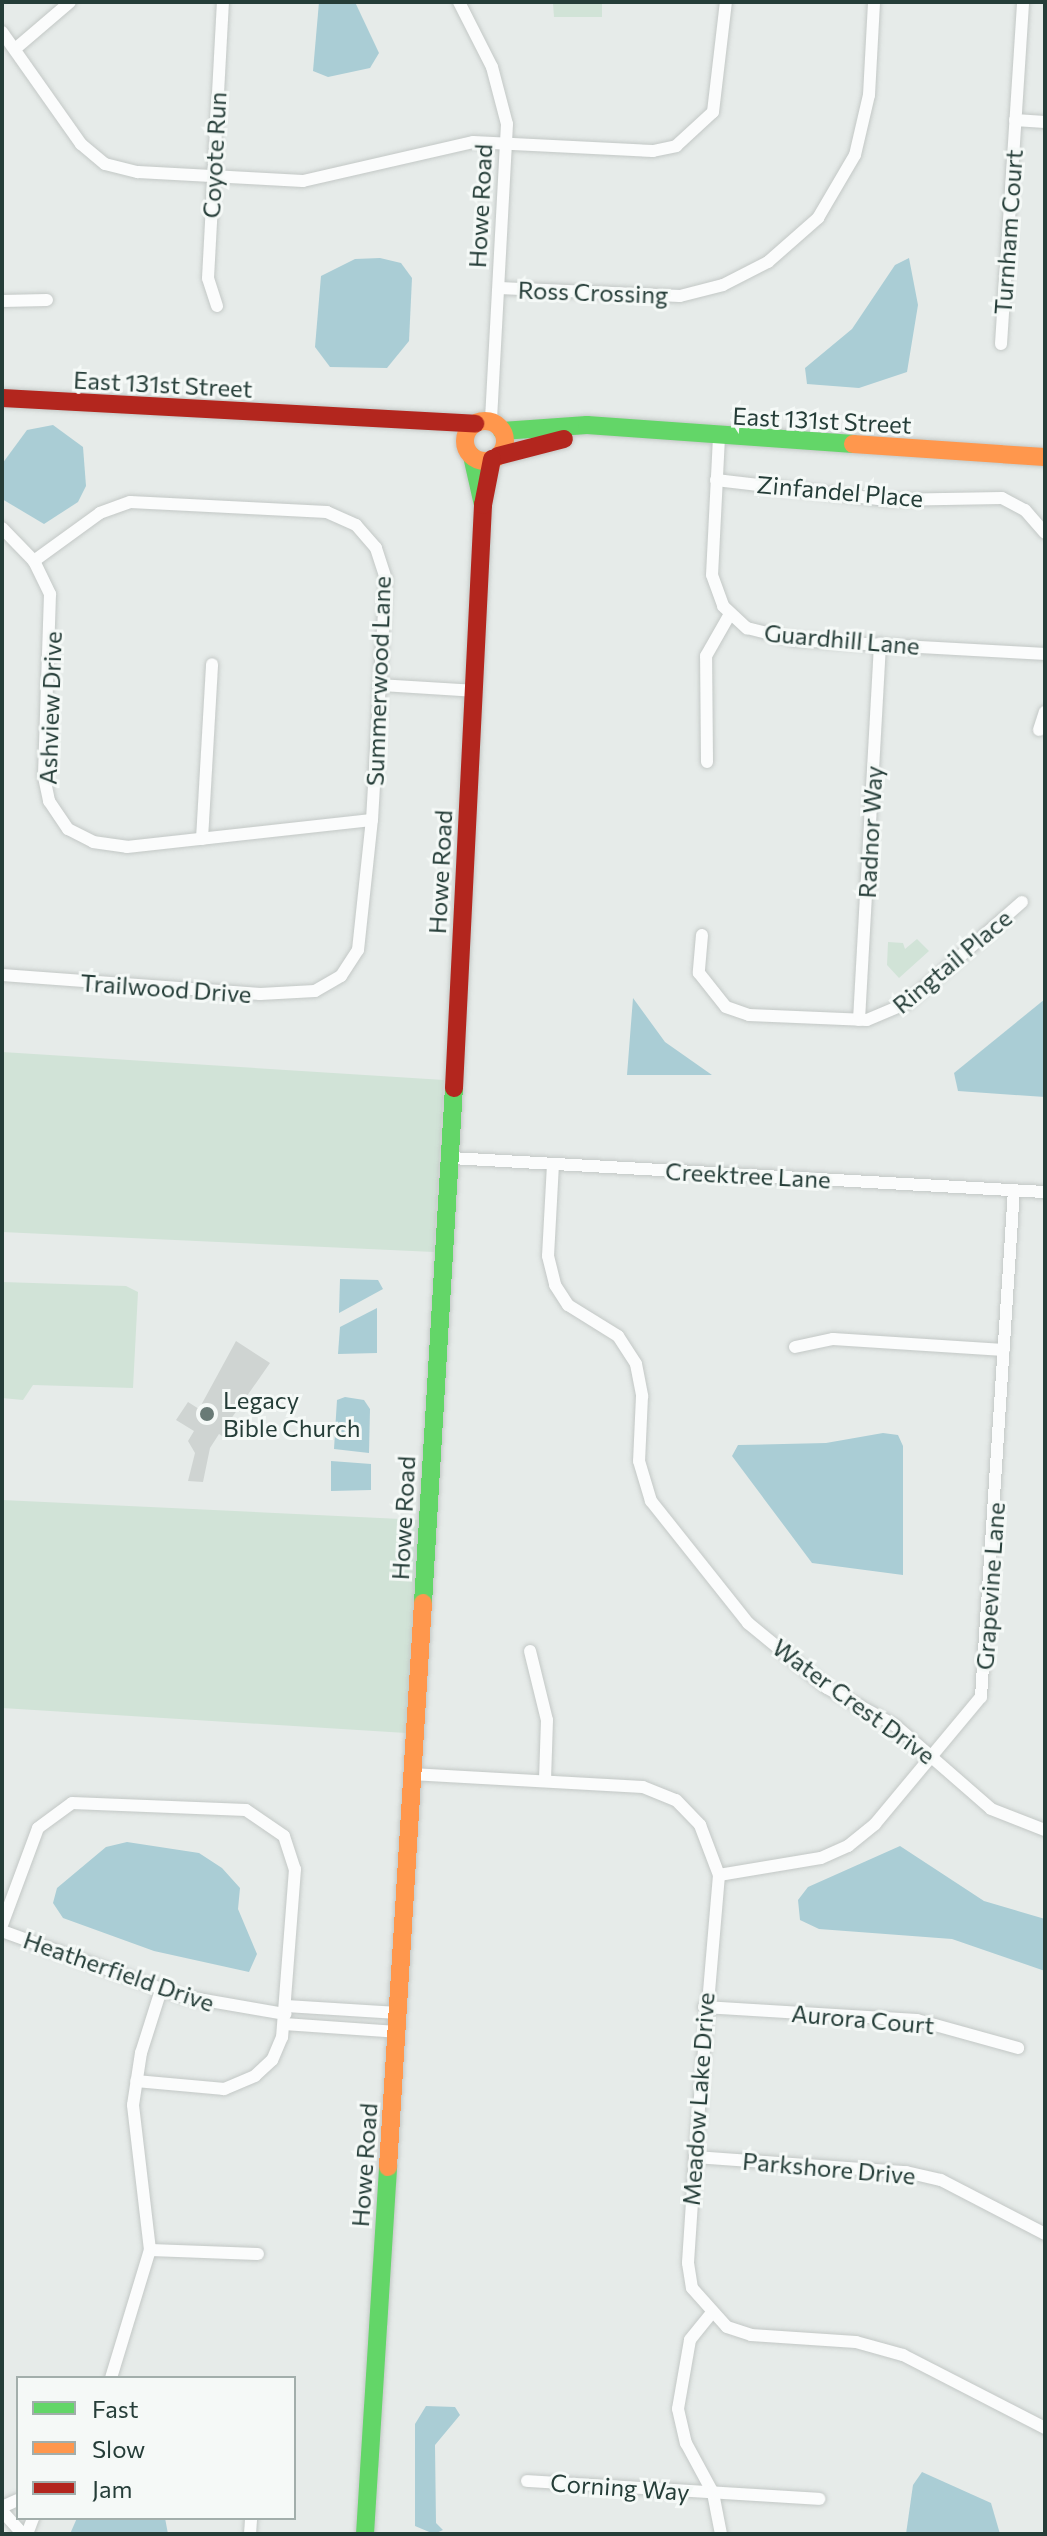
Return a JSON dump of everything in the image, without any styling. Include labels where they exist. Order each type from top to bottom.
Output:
[{"type":"street","points":[[15,49],[70,2]]},
{"type":"street","name":"Coyote Run","points":[[217,306],[208,278],[223,2]]},
{"type":"street","name":"Howe Road","points":[[365,2534],[451,1158],[483,505],[495,458],[489,426],[508,143],[499,84],[459,2]]},
{"type":"street","points":[[2,32],[81,144],[105,164],[213,176],[303,181],[464,143],[653,151],[694,136],[718,95],[726,2]]},
{"type":"street","name":"Ross Crossing","points":[[499,288],[680,296],[723,285],[768,262],[818,218],[850,167],[869,95],[874,2]]},
{"type":"street","name":"Turnham Court","points":[[1001,344],[1023,2]]},
{"type":"street","points":[[1015,120],[1045,122]]},
{"type":"street","points":[[2,301],[47,300]]},
{"type":"street","name":"East 131st Street","points":[[2,398],[417,423],[587,425],[597,430]]},
{"type":"street","name":"East 131st Street","points":[[417,423],[468,450],[495,458],[597,430],[1045,457]]},
{"type":"street","points":[[468,450],[489,426]]},
{"type":"street","name":"Guardhill Lane","points":[[719,437],[712,575],[730,614],[773,637],[1045,654]]},
{"type":"street","name":"Howe Road","points":[[468,450],[483,505]]},
{"type":"street","name":"Zinfandel Place","points":[[716,480],[887,500],[1002,498],[1025,510],[1045,533]]},
{"type":"street","name":"Summerwood Lane","points":[[34,561],[100,513],[130,502],[339,516],[366,536],[382,563],[380,685],[363,932],[351,964],[329,984]]},
{"type":"street","name":"Ashview Drive","points":[[2,528],[34,561],[53,611],[44,777],[60,821],[80,838],[104,846],[202,839],[372,820]]},
{"type":"street","points":[[707,762],[706,656],[730,614]]},
{"type":"street","name":"Radnor Way","points":[[859,1020],[880,644]]},
{"type":"street","points":[[202,839],[212,664]]},
{"type":"street","points":[[380,685],[475,691]]},
{"type":"street","points":[[1039,730],[1045,712]]},
{"type":"street","name":"Ringtail Place","points":[[702,935],[699,973],[726,1007],[749,1015],[859,1020],[884,1016],[907,1003],[1022,902]]},
{"type":"street","name":"Trailwood Drive","points":[[2,975],[287,995],[329,984]]},
{"type":"street","name":"Creektree Lane","points":[[451,1158],[1045,1192]]},
{"type":"street","name":"Water Crest Drive","points":[[553,1164],[548,1256],[555,1285],[568,1305],[618,1336],[636,1364],[642,1396],[639,1461],[651,1501],[748,1623],[827,1688],[896,1726],[991,1809],[1045,1830]]},
{"type":"street","name":"Grapevine Lane","points":[[719,1875],[821,1858],[848,1846],[934,1757],[981,1697],[985,1674],[1014,1190]]},
{"type":"street","points":[[795,1347],[833,1339],[1004,1350]]},
{"type":"street","points":[[530,1651],[547,1720],[545,1780]]},
{"type":"street","name":"Meadow Lake Drive","points":[[411,1774],[643,1787],[676,1800],[705,1835],[719,1875],[704,2007],[688,2263],[692,2288],[710,2315]]},
{"type":"street","points":[[2,1925],[38,1828],[61,1807],[101,1802],[256,1813],[278,1829],[293,1856],[285,2015],[272,2060],[246,2082],[212,2090],[136,2081]]},
{"type":"street","name":"Heatherfield Drive","points":[[2,1931],[161,1990],[285,2015],[397,2022]]},
{"type":"street","points":[[112,2376],[150,2250],[134,2129],[136,2081],[161,1990]]},
{"type":"street","name":"Aurora Court","points":[[704,2007],[917,2020],[1018,2048]]},
{"type":"street","name":"Heatherfield Drive","points":[[285,2015],[397,2022]]},
{"type":"street","name":"Parkshore Drive","points":[[695,2157],[906,2172],[952,2185],[1045,2234]]},
{"type":"street","points":[[150,2250],[258,2254]]},
{"type":"street","points":[[721,2534],[713,2493],[686,2443],[678,2409],[690,2340],[710,2315],[751,2335],[856,2342],[903,2355],[1045,2428]]},
{"type":"street","name":"Corning Way","points":[[527,2481],[819,2499]]},
{"type":"street","points":[[2,2509],[25,2534]]},
{"type":"green space","points":[[602,2],[602,17],[554,17],[553,3]]},
{"type":"green space","points":[[917,939],[929,951],[899,978],[887,965],[888,942],[903,943],[905,949]]},
{"type":"green space","points":[[2,1052],[444,1080],[434,1252],[2,1232]]},
{"type":"green space","points":[[2,1282],[126,1286],[138,1292],[133,1388],[33,1385],[23,1400],[2,1398]]},
{"type":"green space","points":[[2,1500],[422,1520],[406,1733],[2,1708]]},
{"type":"water","points":[[319,2],[355,2],[379,53],[370,68],[328,77],[313,71]]},
{"type":"water","points":[[380,258],[401,263],[412,278],[409,341],[387,368],[330,367],[315,347],[321,276],[355,259]]},
{"type":"water","points":[[909,258],[918,305],[907,372],[859,388],[807,384],[805,368],[852,329],[895,265]]},
{"type":"water","points":[[53,425],[83,447],[86,486],[78,502],[44,524],[2,499],[2,464],[27,430]]},
{"type":"water","points":[[633,998],[665,1042],[712,1075],[627,1075]]},
{"type":"water","points":[[1045,999],[1045,1097],[958,1091],[954,1073]]},
{"type":"water","points":[[340,1279],[378,1280],[383,1289],[339,1313]]},
{"type":"water","points":[[377,1308],[377,1353],[338,1354],[340,1327]]},
{"type":"water","points":[[345,1397],[364,1400],[370,1409],[369,1453],[334,1449],[337,1400]]},
{"type":"water","points":[[883,1433],[898,1435],[903,1446],[903,1575],[812,1563],[732,1456],[738,1445],[826,1443]]},
{"type":"water","points":[[331,1461],[371,1464],[371,1490],[331,1491]]},
{"type":"water","points":[[127,1842],[199,1853],[222,1868],[240,1888],[238,1909],[257,1954],[249,1972],[154,1951],[63,1918],[53,1903],[57,1888],[106,1847]]},
{"type":"water","points":[[900,1846],[984,1901],[1045,1919],[1045,1971],[952,1939],[819,1929],[800,1920],[798,1900],[808,1887]]},
{"type":"water","points":[[426,2406],[455,2407],[460,2415],[435,2445],[436,2523],[443,2530],[434,2534],[415,2526],[415,2424]]},
{"type":"water","points":[[922,2472],[991,2503],[1000,2534],[906,2534],[913,2485]]},
{"type":"water","points":[[76,2520],[165,2520],[168,2534],[70,2534]]},
{"type":"building","name":"Legacy Bible Church","points":[[236,1341],[270,1363],[226,1426],[232,1430],[227,1439],[219,1434],[210,1448],[203,1482],[188,1481],[195,1453],[188,1441],[194,1431],[176,1420],[188,1402],[199,1409]]},
{"type":"traffic: fast","points":[[502,431],[587,425],[853,444]]},
{"type":"traffic: fast","points":[[472,456],[483,505]]},
{"type":"traffic: fast","points":[[423,1603],[454,1088]]},
{"type":"traffic: fast","points":[[365,2534],[388,2167]]},
{"type":"traffic: slow","points":[[485,421],[499,427],[505,441],[499,455],[485,461],[471,455],[465,441],[471,427],[485,421]]},
{"type":"traffic: slow","points":[[853,444],[1045,457]]},
{"type":"traffic: slow","points":[[388,2167],[423,1603]]},
{"type":"traffic: jam","points":[[2,398],[475,424]]},
{"type":"traffic: jam","points":[[498,456],[564,439]]},
{"type":"traffic: jam","points":[[454,1088],[483,505],[492,459]]},
{"type":"place","name":"Legacy Bible Church","points":[[207,1414]]}]
